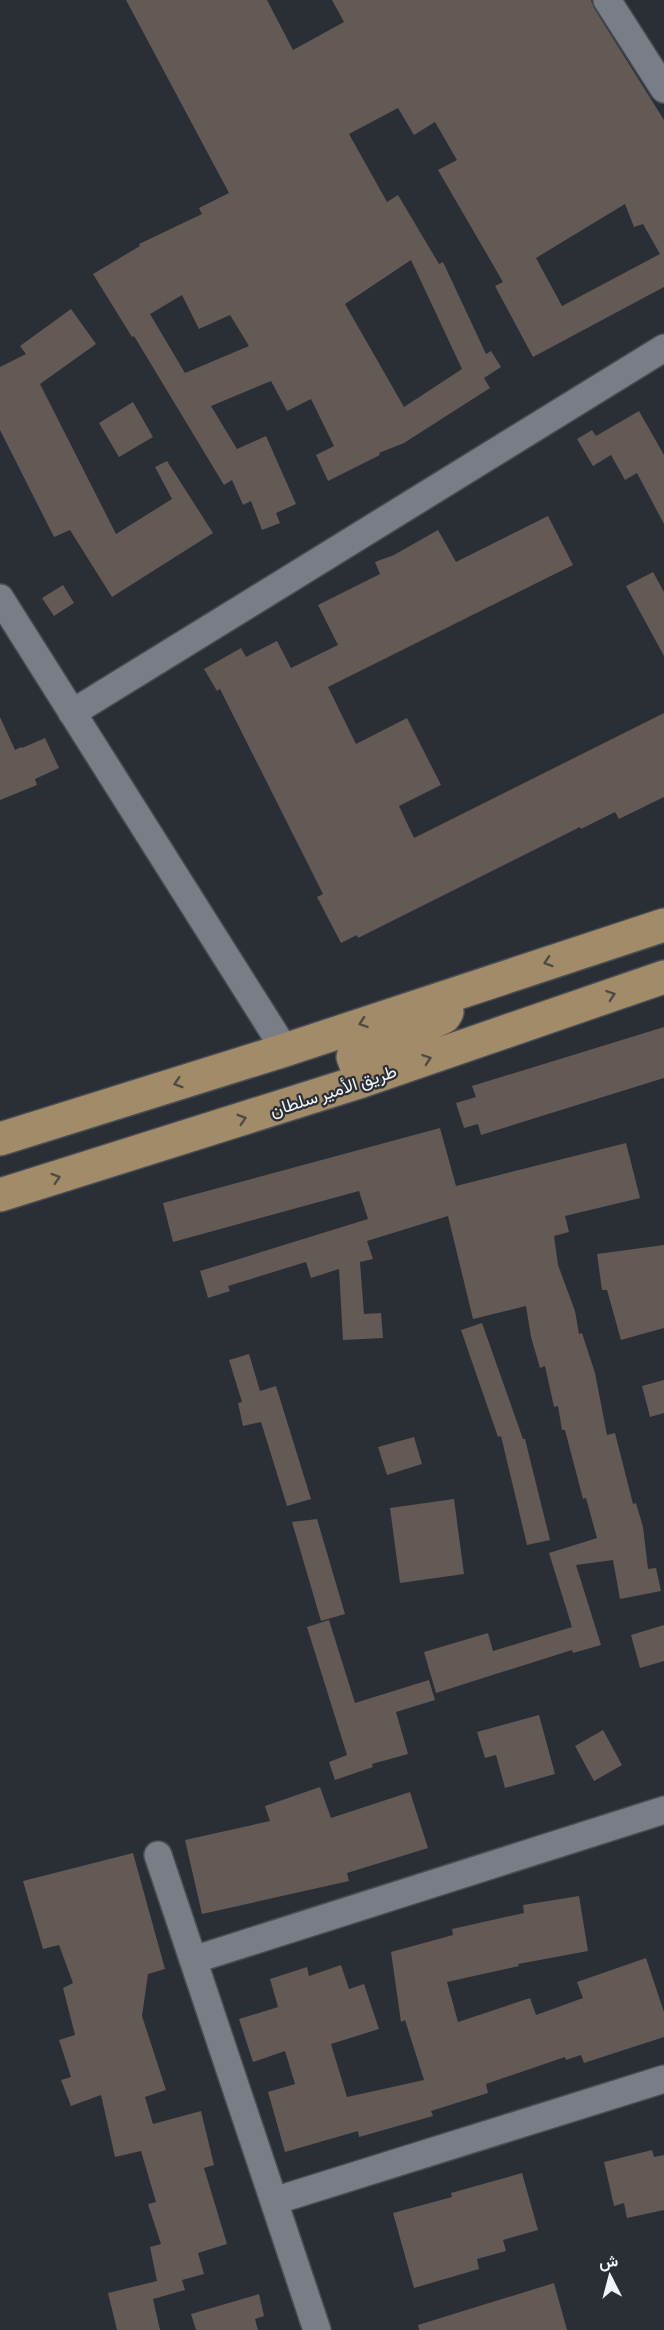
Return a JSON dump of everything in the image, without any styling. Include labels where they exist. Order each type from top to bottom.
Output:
[{"type":"main road","points":[[0,1139],[285,1050],[664,925]]},
{"type":"main road","name":"طريق الأمير سلطان","points":[[0,1195],[362,1081],[664,977]]},
{"type":"main road","points":[[362,1081],[353,1056],[444,1017],[462,990]]},
{"type":"street","points":[[607,0],[664,89]]},
{"type":"street","points":[[72,713],[664,348]]},
{"type":"street","points":[[0,598],[285,1050]]},
{"type":"street","points":[[193,1960],[664,1810]]},
{"type":"street","points":[[158,1855],[317,2330]]},
{"type":"street","points":[[274,2201],[664,2079]]},
{"type":"building","points":[[126,0],[267,0],[293,50],[344,22],[332,0],[591,0],[664,120],[664,287],[533,357],[495,286],[503,282],[438,170],[457,160],[435,122],[414,135],[398,108],[349,134],[387,202],[398,195],[439,264],[443,262],[486,354],[491,351],[501,367],[484,378],[490,388],[404,443],[379,453],[380,455],[328,481],[316,455],[334,446],[311,399],[287,411],[271,381],[211,406],[237,449],[266,436],[296,504],[276,513],[280,523],[262,530],[251,501],[243,505],[232,480],[224,485],[134,336],[132,337],[93,274],[140,246],[139,244],[202,214],[199,208],[229,193]],"holes":[[[625,204],[634,227],[643,224],[660,254],[562,306],[536,258]],[[411,260],[462,369],[404,407],[345,304]],[[182,295],[199,329],[230,315],[249,346],[185,373],[150,314]]]},
{"type":"building","points":[[71,309],[96,344],[40,384],[116,534],[172,499],[155,467],[167,461],[213,533],[112,597],[70,530],[54,537],[0,430],[0,367],[26,354],[20,346]]},
{"type":"building","points":[[133,402],[153,437],[119,457],[99,423]]},
{"type":"building","points":[[639,411],[664,455],[664,524],[637,473],[625,480],[611,455],[593,466],[577,439],[592,430],[596,436]]},
{"type":"building","points":[[548,516],[573,565],[328,687],[356,744],[407,718],[441,785],[399,806],[414,838],[664,713],[664,797],[619,819],[615,812],[581,829],[580,827],[358,938],[357,935],[341,943],[317,897],[323,894],[220,689],[217,691],[204,669],[241,648],[246,657],[277,641],[291,668],[338,645],[318,605],[380,574],[375,562],[394,555],[438,530],[456,562]]},
{"type":"building","points":[[653,572],[664,592],[664,656],[626,586]]},
{"type":"building","points":[[63,585],[74,603],[54,616],[42,598]]},
{"type":"building","points":[[0,717],[15,750],[45,738],[59,768],[35,779],[37,785],[0,800]]},
{"type":"building","points":[[664,1027],[664,1078],[481,1135],[478,1124],[464,1128],[456,1103],[476,1097],[472,1086]]},
{"type":"building","points":[[440,1128],[456,1186],[626,1143],[640,1198],[565,1216],[569,1232],[554,1236],[558,1265],[575,1311],[579,1334],[582,1333],[595,1373],[607,1435],[615,1433],[633,1504],[636,1503],[643,1527],[648,1569],[656,1568],[661,1591],[620,1599],[613,1560],[576,1565],[601,1645],[573,1653],[572,1650],[436,1693],[424,1652],[488,1633],[493,1651],[572,1627],[549,1553],[597,1538],[586,1498],[583,1499],[565,1430],[562,1430],[558,1406],[554,1407],[545,1366],[540,1368],[531,1337],[526,1306],[473,1319],[448,1216],[367,1241],[373,1259],[360,1262],[364,1314],[381,1313],[383,1338],[343,1340],[339,1269],[311,1278],[306,1262],[228,1286],[230,1291],[208,1298],[200,1271],[368,1219],[359,1191],[173,1242],[163,1203]]},
{"type":"building","points":[[664,1245],[664,1328],[621,1340],[607,1290],[602,1290],[597,1254]]},
{"type":"building","points":[[482,1323],[523,1439],[525,1439],[550,1540],[527,1545],[501,1436],[498,1437],[461,1330]]},
{"type":"building","points":[[249,1354],[260,1391],[276,1386],[311,1499],[287,1506],[261,1422],[243,1426],[238,1403],[242,1402],[229,1360]]},
{"type":"building","points":[[664,1380],[664,1413],[650,1417],[642,1386]]},
{"type":"building","points":[[414,1437],[422,1464],[387,1475],[378,1447]]},
{"type":"building","points":[[454,1499],[464,1574],[400,1583],[390,1508]]},
{"type":"building","points":[[317,1519],[345,1614],[321,1621],[292,1522]]},
{"type":"building","points":[[329,1620],[355,1703],[429,1680],[435,1700],[396,1712],[408,1754],[372,1764],[373,1767],[335,1780],[329,1762],[347,1755],[307,1627]]},
{"type":"building","points":[[664,1625],[664,1661],[640,1668],[631,1635]]},
{"type":"building","points":[[539,1715],[555,1774],[505,1788],[496,1755],[485,1758],[477,1732]]},
{"type":"building","points":[[603,1730],[622,1765],[594,1781],[575,1746]]},
{"type":"building","points":[[320,1787],[331,1818],[410,1792],[428,1848],[347,1873],[349,1881],[202,1914],[185,1840],[270,1821],[265,1806]]},
{"type":"building","points":[[133,1853],[165,1969],[148,1974],[142,2016],[166,2090],[145,2097],[153,2124],[201,2111],[214,2165],[204,2168],[227,2244],[198,2253],[204,2274],[182,2280],[185,2290],[153,2299],[160,2330],[117,2330],[108,2293],[157,2281],[150,2247],[161,2244],[148,2204],[156,2202],[141,2151],[115,2157],[101,2095],[71,2106],[61,2080],[71,2077],[59,2040],[75,2035],[63,1988],[73,1983],[59,1945],[43,1949],[23,1881]]},
{"type":"building","points":[[579,1896],[588,1951],[518,1964],[519,1966],[447,1982],[458,2022],[530,1998],[536,2015],[583,1998],[577,1982],[646,1958],[664,2012],[664,2037],[584,2063],[581,2055],[566,2060],[565,2057],[486,2084],[488,2093],[431,2111],[433,2116],[359,2137],[358,2131],[285,2152],[268,2092],[295,2084],[285,2051],[253,2062],[239,2019],[278,2007],[270,1979],[307,1967],[309,1976],[341,1965],[349,1989],[364,1984],[379,2029],[331,2044],[347,2097],[424,2080],[405,2020],[401,2022],[391,1952],[453,1935],[452,1929],[524,1913],[523,1905]]},
{"type":"building","points":[[652,2150],[654,2157],[664,2155],[664,2210],[627,2218],[624,2203],[614,2206],[604,2162]]},
{"type":"building","points":[[522,2173],[538,2230],[503,2240],[506,2251],[477,2259],[479,2269],[414,2288],[393,2213],[452,2197],[451,2193]]},
{"type":"building","points":[[554,2283],[567,2330],[419,2330],[418,2325]]},
{"type":"building","points":[[259,2294],[264,2316],[255,2319],[258,2330],[196,2330],[191,2314]]}]
